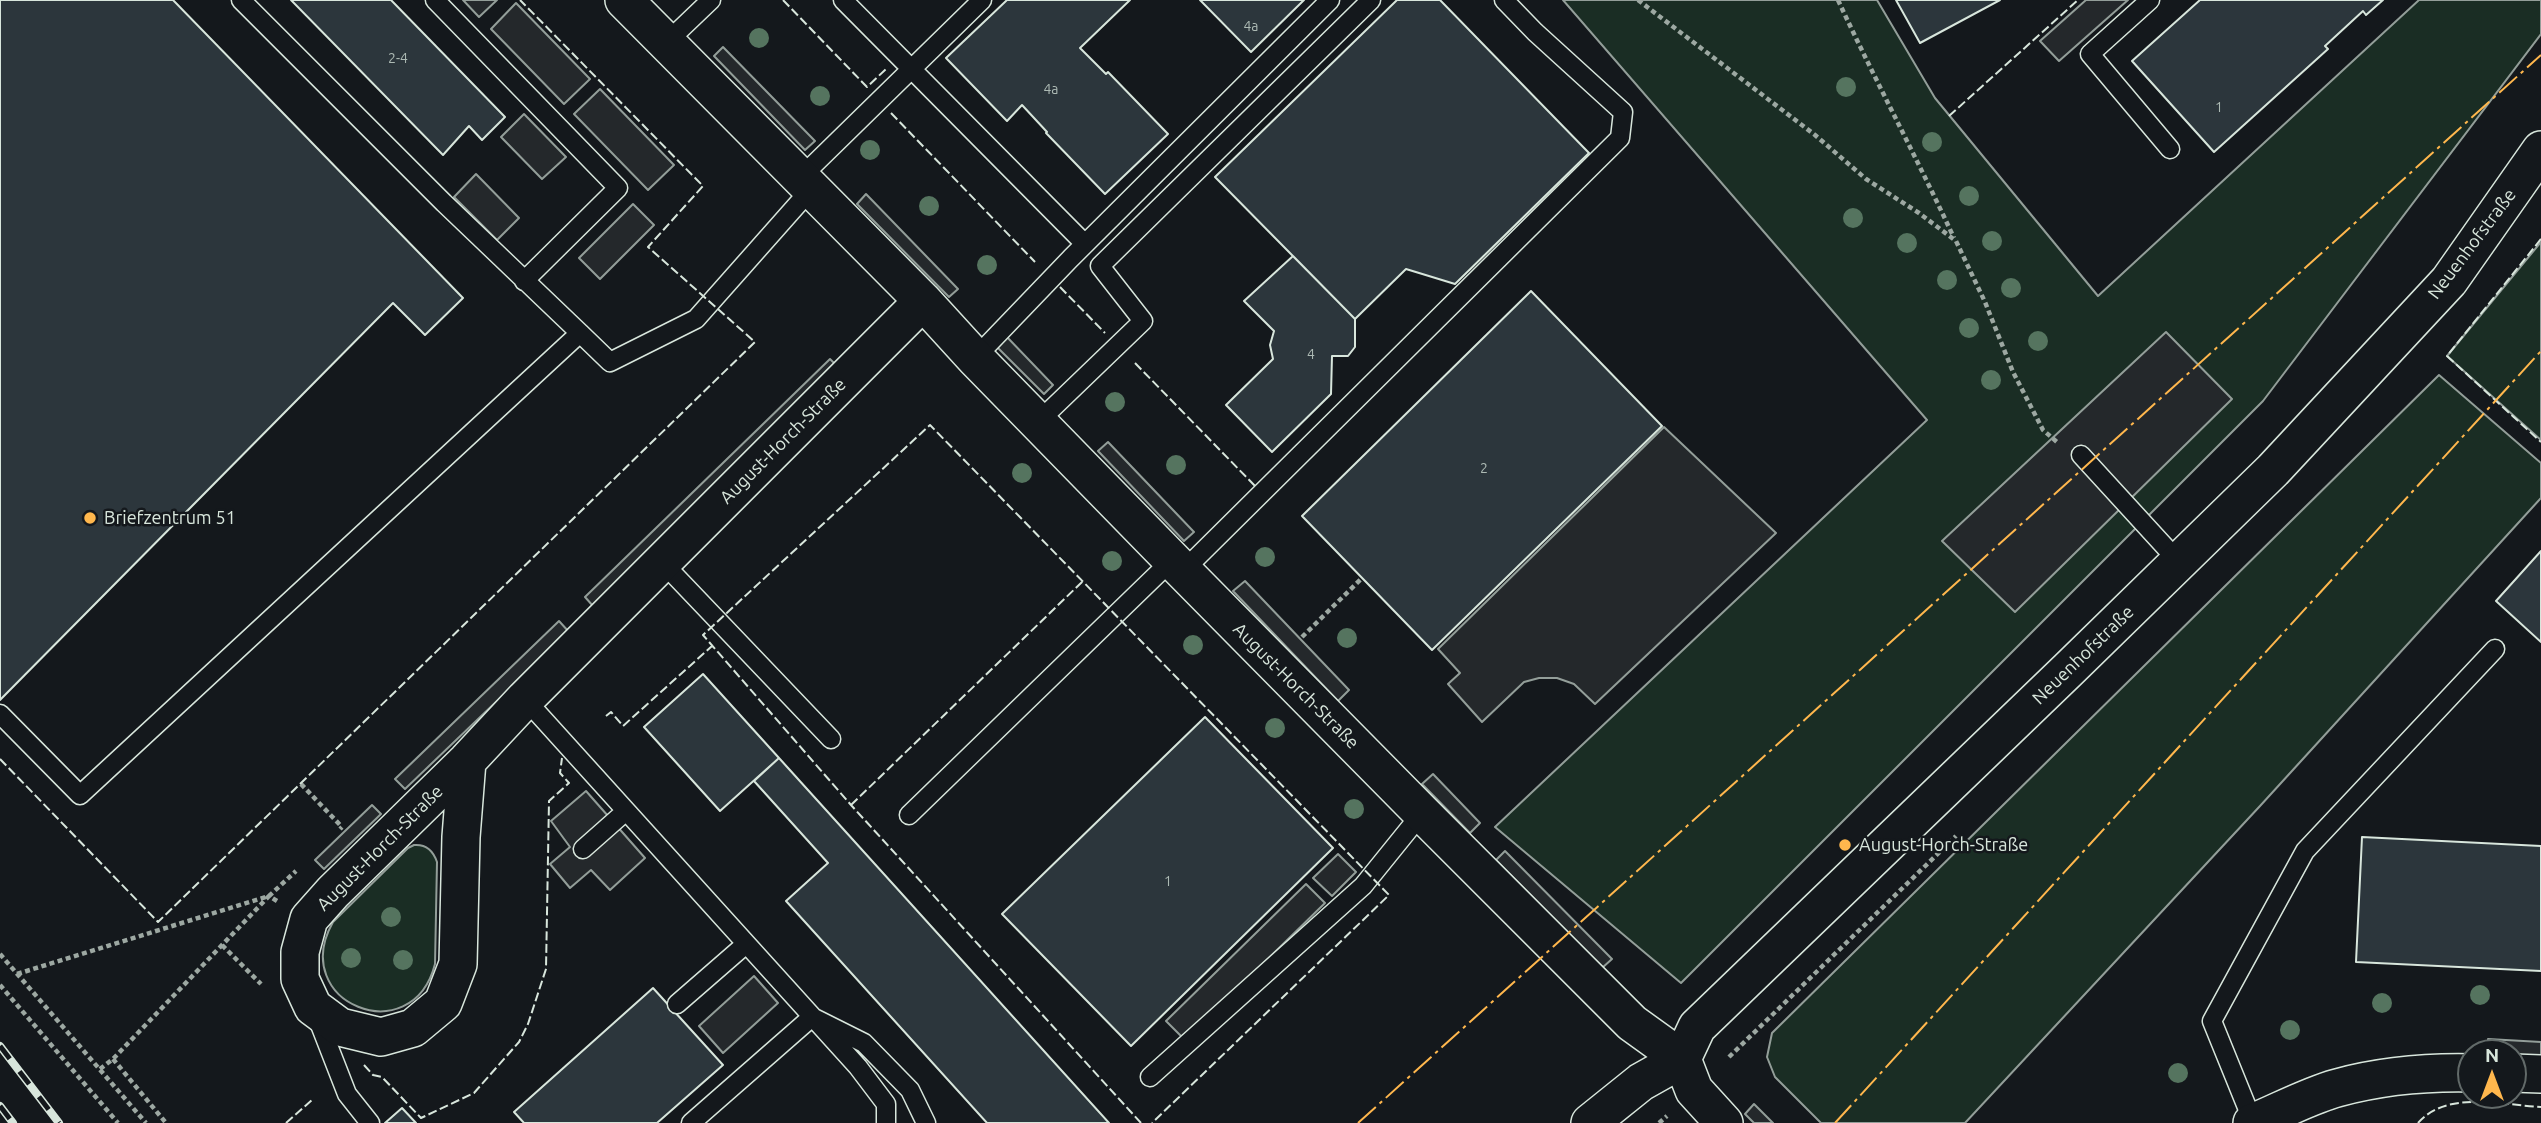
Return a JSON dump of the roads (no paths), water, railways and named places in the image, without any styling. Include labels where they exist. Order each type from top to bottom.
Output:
[{"type":"street","name":"August-Horch-Straße","points":[[624,0],[923,301],[975,358],[1273,664],[1632,1023],[1682,1059]]},
{"type":"street","name":"Neuenhofstraße","points":[[1682,1059],[1697,1027],[2273,470],[2449,281],[2541,150]]},
{"type":"street","name":"August-Horch-Straße","points":[[467,761],[461,837],[458,964],[443,1003],[414,1028],[381,1037],[340,1027],[313,1007],[300,979],[300,952],[310,919],[333,892],[467,761],[525,699],[923,301]]},
{"type":"street","points":[[1590,1123],[1641,1082],[1682,1059],[1694,1090],[1724,1123]]},
{"type":"street","points":[[2253,1123],[2334,1089],[2381,1077],[2457,1073]]},
{"type":"lane","points":[[241,0],[444,203],[610,362],[696,319],[807,183],[912,70],[982,0]]},
{"type":"lane","points":[[435,0],[618,188],[524,281]]},
{"type":"lane","points":[[666,43],[711,0]]},
{"type":"lane","points":[[843,0],[1085,244]]},
{"type":"lane","points":[[975,358],[1085,244],[1330,0]]},
{"type":"lane","points":[[1038,422],[1143,321],[1100,266],[1371,0]]},
{"type":"lane","points":[[909,815],[1178,566],[1620,138],[1623,111],[1535,32],[1504,0]]},
{"type":"lane","points":[[2150,0],[2090,54],[2170,149]]},
{"type":"lane","points":[[0,714],[80,795],[580,334]]},
{"type":"lane","points":[[2081,455],[2178,561]]},
{"type":"lane","points":[[662,562],[831,739]]},
{"type":"lane","points":[[2253,1123],[2213,1021],[2305,851],[2495,649]]},
{"type":"lane","points":[[525,699],[858,1067],[886,1104],[886,1123]]},
{"type":"lane","points":[[583,849],[626,811]]},
{"type":"lane","points":[[1150,1077],[1363,886],[1422,813]]},
{"type":"lane","points":[[677,1004],[746,944]]},
{"type":"lane","points":[[313,1007],[347,1094],[370,1123]]},
{"type":"lane","points":[[691,1123],[812,1017]]},
{"type":"lane","points":[[812,1017],[864,1043],[911,1090],[926,1123]]},
{"type":"railway","points":[[0,1046],[59,1123]]},
{"type":"railway","points":[[0,1106],[13,1123]]},
{"type":"place","name":"Briefzentrum 51","points":[[90,518]]},
{"type":"place","name":"August-Horch-Straße","points":[[1845,845]]}]
